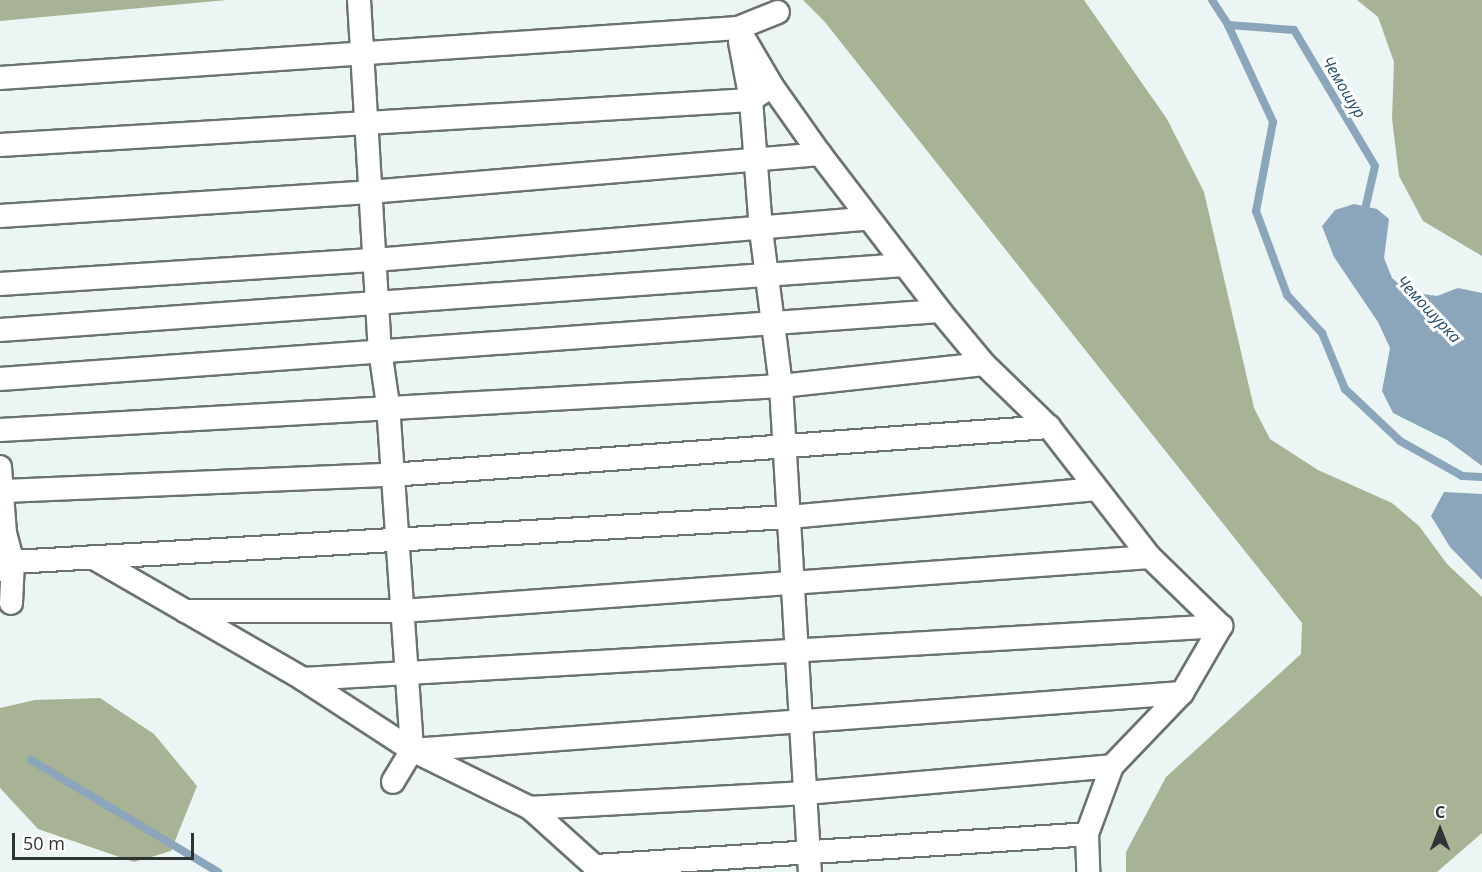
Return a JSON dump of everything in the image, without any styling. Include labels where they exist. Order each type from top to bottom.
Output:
[{"type":"lane","points":[[359,0],[380,350],[388,405],[390,475],[412,750],[393,782]]},
{"type":"lane","points":[[0,78],[738,28],[778,12]]},
{"type":"lane","points":[[738,28],[772,86],[820,154],[940,311],[984,364],[1049,427],[1150,557],[1221,627]]},
{"type":"lane","points":[[738,28],[751,100],[758,160],[761,230],[781,386],[809,863]]},
{"type":"lane","points":[[0,145],[751,100],[772,86]]},
{"type":"lane","points":[[0,216],[369,192],[820,154]]},
{"type":"lane","points":[[0,284],[375,260],[761,230],[868,219]]},
{"type":"lane","points":[[0,330],[767,278],[904,266]]},
{"type":"lane","points":[[0,378],[940,311]]},
{"type":"lane","points":[[0,430],[388,405],[781,386],[984,364]]},
{"type":"lane","points":[[3,490],[390,475],[785,449],[1049,427]]},
{"type":"lane","points":[[0,467],[3,490],[2,534],[11,603]]},
{"type":"lane","points":[[6,566],[92,557],[789,517],[1097,489]]},
{"type":"lane","points":[[92,557],[303,679],[412,750],[530,808],[598,869],[809,863],[1087,834]]},
{"type":"lane","points":[[185,611],[402,611],[1150,557]]},
{"type":"lane","points":[[303,679],[1221,627]]},
{"type":"lane","points":[[1088,872],[1087,834],[1112,766],[1182,693],[1221,627]]},
{"type":"lane","points":[[412,750],[1182,693]]},
{"type":"lane","points":[[530,808],[805,793],[1112,766]]},
{"type":"green space","points":[[0,0],[227,0],[0,21]]},
{"type":"green space","points":[[803,0],[1084,0],[1167,119],[1204,192],[1254,408],[1270,439],[1318,470],[1392,503],[1419,526],[1447,564],[1482,597],[1482,833],[1437,872],[1126,872],[1126,852],[1166,777],[1301,654],[1302,623],[824,21]]},
{"type":"green space","points":[[1357,0],[1482,0],[1482,256],[1423,221],[1399,176],[1392,119],[1394,62],[1378,17]]},
{"type":"green space","points":[[100,698],[154,734],[197,786],[171,851],[134,862],[38,829],[0,788],[0,708],[35,700]]},
{"type":"water","name":"Чемошурка","points":[[1354,204],[1377,209],[1389,219],[1384,258],[1392,278],[1408,292],[1437,296],[1458,288],[1482,293],[1482,466],[1447,440],[1393,413],[1382,391],[1390,348],[1378,322],[1334,257],[1322,226],[1335,210]]},
{"type":"water","points":[[1444,492],[1482,494],[1482,580],[1450,547],[1431,516]]},
{"type":"waterway","name":"Чемошур","points":[[1212,0],[1228,25],[1294,30],[1375,166],[1364,214]]},
{"type":"waterway","points":[[1228,25],[1273,122],[1256,211],[1287,295],[1322,333],[1345,389],[1400,441],[1462,476],[1482,477]]},
{"type":"waterway","points":[[31,760],[218,872]]}]
